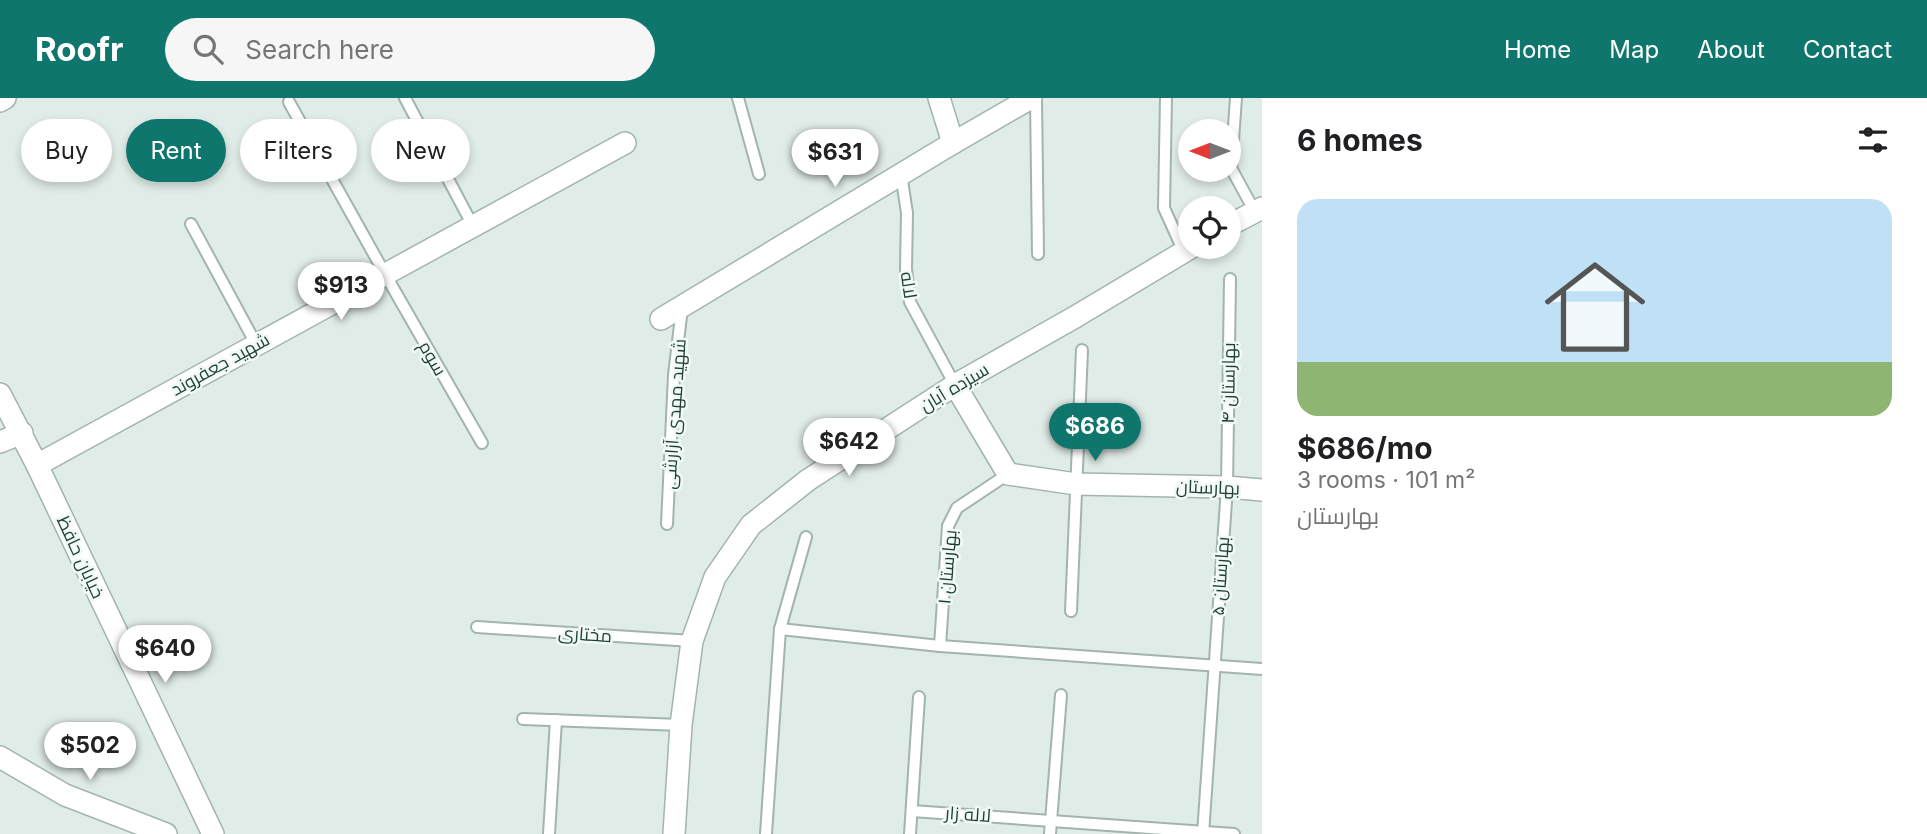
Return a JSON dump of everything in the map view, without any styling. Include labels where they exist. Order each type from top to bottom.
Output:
[{"type":"street","points":[[0,101],[5,98]]},
{"type":"street","points":[[939,98],[953,143]]},
{"type":"street","name":"شهید مهدی آزارشی","points":[[662,319],[953,143],[1034,98]]},
{"type":"street","name":"شهید جعفروند","points":[[37,465],[625,143]]},
{"type":"street","points":[[1241,219],[1259,210]]},
{"type":"street","name":"سیزده آبان","points":[[674,834],[681,725],[692,641],[715,577],[751,525],[808,480],[955,385],[1178,255]]},
{"type":"street","points":[[955,385],[1007,474]]},
{"type":"street","name":"خیابان حافظ","points":[[0,394],[22,433],[213,834]]},
{"type":"street","points":[[0,442],[22,433]]},
{"type":"street","name":"بهارستان","points":[[1007,474],[1076,484],[1262,490]]},
{"type":"street","points":[[0,757],[65,795],[166,834]]},
{"type":"lane","points":[[405,98],[473,226]]},
{"type":"lane","points":[[738,98],[759,174]]},
{"type":"lane","points":[[1034,98],[1038,254]]},
{"type":"lane","points":[[1166,98],[1164,208],[1178,232]]},
{"type":"lane","points":[[1236,98],[1231,168],[1259,210]]},
{"type":"lane","name":"سوم","points":[[289,102],[482,443]]},
{"type":"lane","name":"لاله","points":[[901,174],[906,213],[906,269],[910,302],[955,385]]},
{"type":"lane","points":[[191,224],[256,344]]},
{"type":"lane","name":"بهارستان ۴","points":[[1227,487],[1230,279]]},
{"type":"lane","name":"شهید مهدی آزارشی","points":[[667,524],[674,375],[682,305]]},
{"type":"lane","points":[[1071,611],[1082,350]]},
{"type":"lane","name":"بهارستان ۱","points":[[940,646],[948,526],[957,508],[1007,474]]},
{"type":"lane","name":"بهارستان ۵","points":[[1203,833],[1227,487]]},
{"type":"lane","points":[[766,834],[780,629],[806,537]]},
{"type":"lane","name":"مختاری","points":[[477,627],[692,641]]},
{"type":"lane","points":[[780,629],[940,646],[1262,668]]},
{"type":"lane","points":[[1050,834],[1061,695]]},
{"type":"lane","points":[[911,834],[919,696]]},
{"type":"lane","points":[[523,719],[681,725]]},
{"type":"lane","points":[[549,834],[556,720]]},
{"type":"lane","name":"لاله زار","points":[[912,811],[1234,834]]}]
